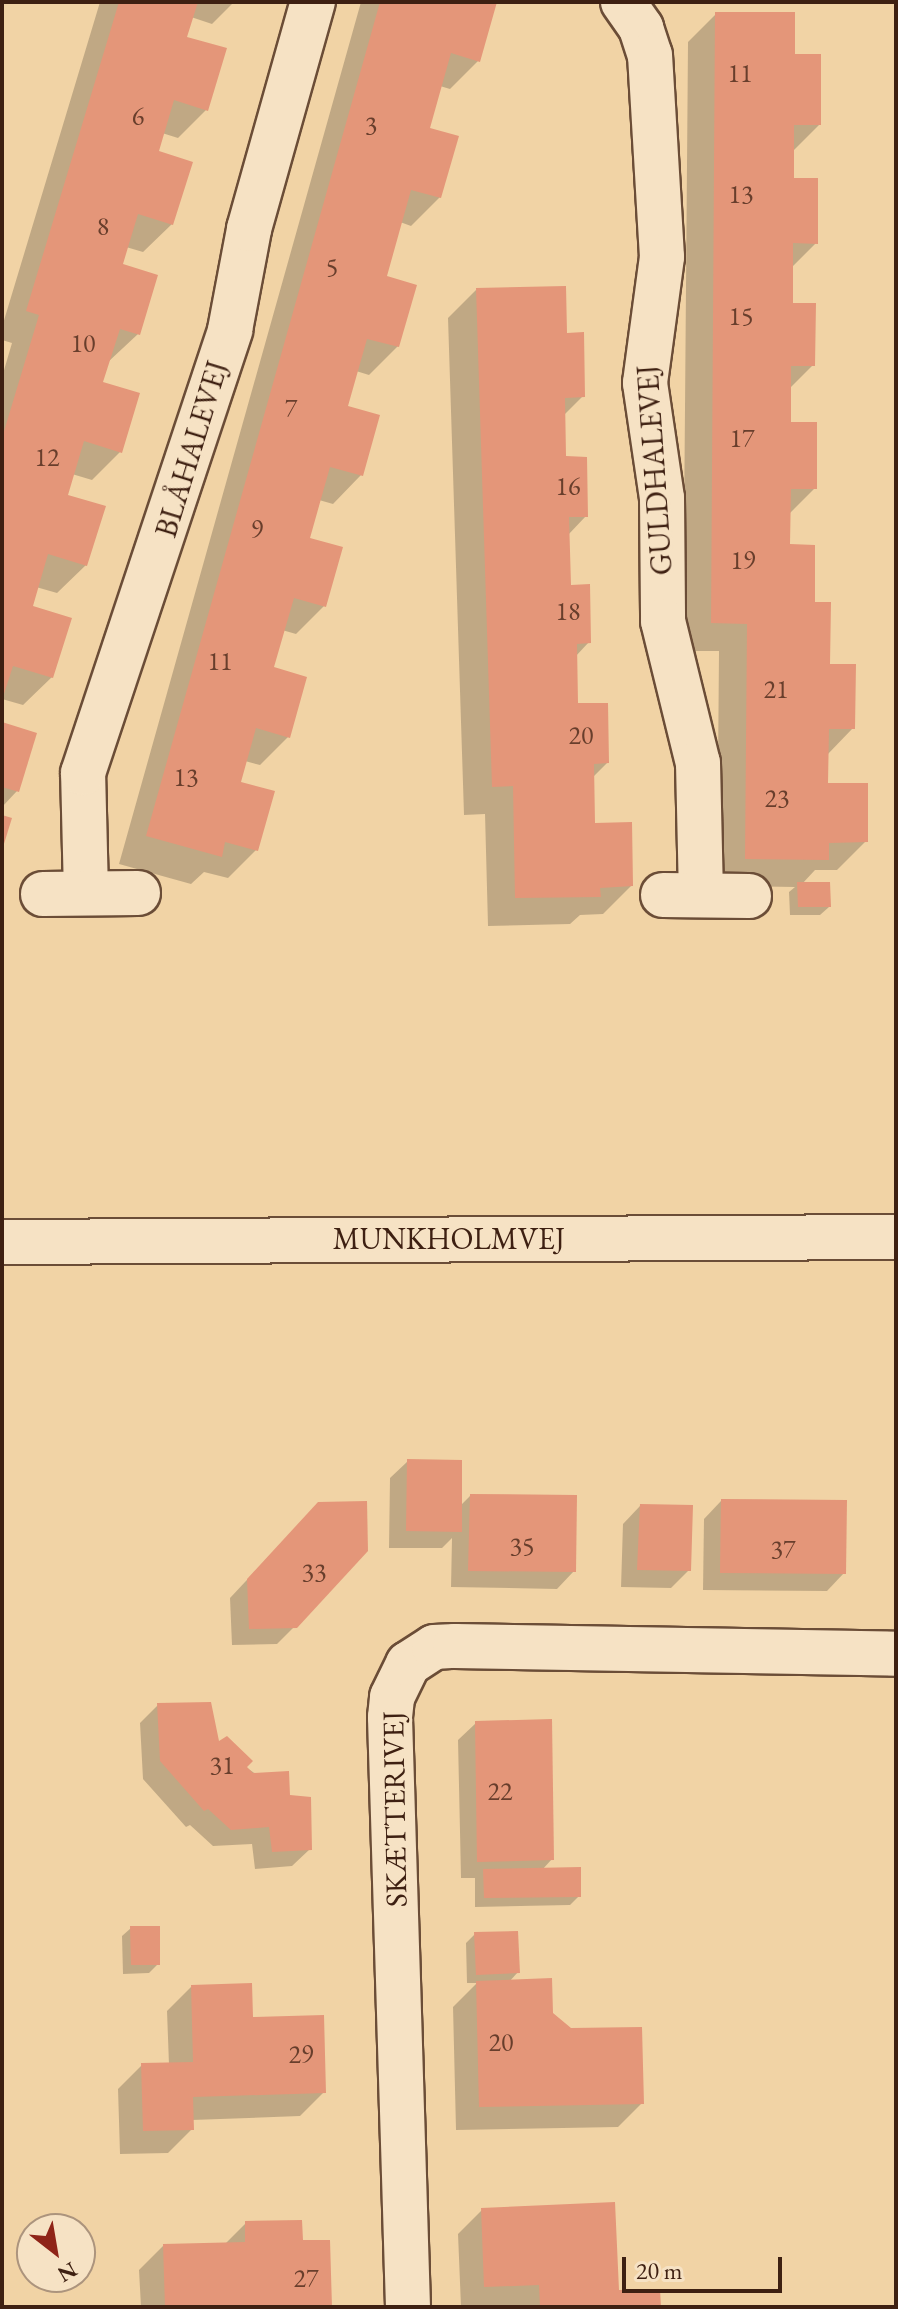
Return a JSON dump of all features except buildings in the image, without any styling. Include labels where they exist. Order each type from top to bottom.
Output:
[{"type":"street","name":"BLÅHALEVEJ","points":[[86,893],[83,773],[230,330],[249,229],[313,2]]},
{"type":"street","name":"GULDHALEVEJ","points":[[623,2],[641,28],[650,55],[662,257],[645,383],[662,498],[663,621],[698,763],[682,895],[749,896]]},
{"type":"street","points":[[43,894],[138,893]]},
{"type":"street","name":"MUNKHOLMVEJ","points":[[2,1242],[896,1237]]},
{"type":"street","name":"SKÆTTERIVEJ","points":[[408,2307],[390,1717],[392,1697],[408,1664],[434,1647],[455,1646],[896,1654]]}]
